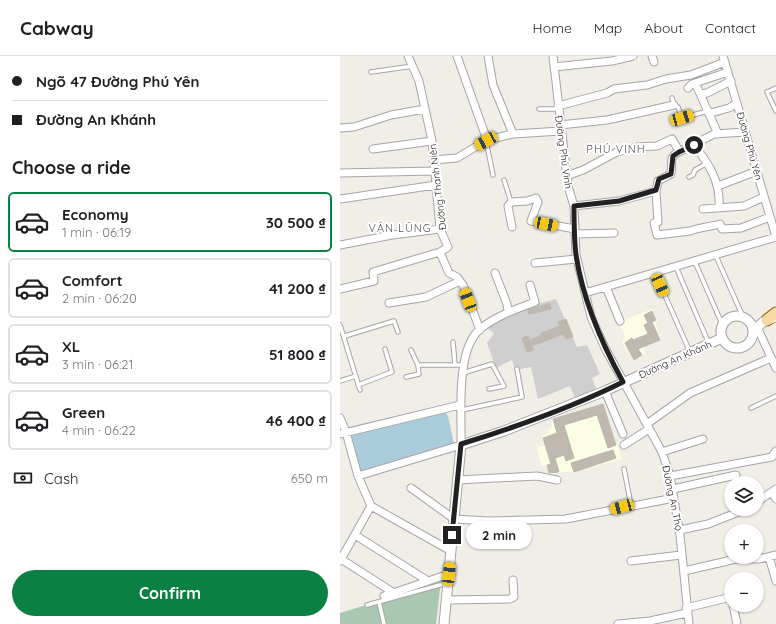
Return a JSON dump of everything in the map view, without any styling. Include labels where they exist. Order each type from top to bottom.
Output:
[{"type":"street","name":"Đường Thanh Niên","points":[[408,56],[419,81],[432,141],[440,229],[448,247],[440,252]]},
{"type":"street","points":[[457,56],[487,141]]},
{"type":"street","points":[[488,56],[493,85],[514,134]]},
{"type":"street","name":"Đường Phú Vinh","points":[[552,56],[566,176],[574,206],[577,259],[591,317],[623,382]]},
{"type":"street","points":[[554,67],[612,61],[634,56]]},
{"type":"street","points":[[558,108],[607,93],[609,90],[647,85],[666,78],[691,75],[724,59]]},
{"type":"street","name":"Đường Phú Yên","points":[[724,59],[776,237]]},
{"type":"street","points":[[688,88],[692,84],[728,72]]},
{"type":"street","points":[[718,134],[699,91],[707,93],[731,81]]},
{"type":"street","points":[[433,160],[456,158],[487,141],[514,134],[608,120],[673,102]]},
{"type":"street","points":[[708,111],[711,113],[719,111],[737,103]]},
{"type":"street","points":[[340,128],[354,127],[391,115],[425,110]]},
{"type":"street","points":[[745,132],[718,134],[679,152],[672,158],[671,174],[659,179],[656,190],[658,222],[654,223],[657,235],[690,231],[695,228],[710,228],[720,224],[722,229],[733,229],[770,217]]},
{"type":"street","points":[[566,176],[583,170],[617,152],[637,147],[657,146],[672,139],[679,152]]},
{"type":"street","points":[[373,149],[432,141]]},
{"type":"street","points":[[694,145],[713,171],[720,194],[719,208]]},
{"type":"street","points":[[340,173],[434,171]]},
{"type":"street","points":[[718,186],[757,171]]},
{"type":"street","points":[[340,199],[436,185]]},
{"type":"street","points":[[574,206],[619,201],[656,190]]},
{"type":"street","points":[[703,209],[744,206],[764,197]]},
{"type":"street","points":[[512,227],[508,206],[511,202],[527,201],[536,198],[538,202],[531,221],[575,232],[614,233]]},
{"type":"street","points":[[340,245],[392,234],[440,229]]},
{"type":"street","points":[[585,293],[654,272],[676,268],[776,237]]},
{"type":"street","points":[[340,289],[374,281],[374,272],[440,252],[448,272],[460,281],[480,330]]},
{"type":"street","points":[[535,263],[577,259]]},
{"type":"street","points":[[495,273],[505,297],[508,311]]},
{"type":"street","points":[[389,303],[426,297],[460,281]]},
{"type":"street","points":[[444,624],[461,444],[462,373],[464,365],[470,343],[480,330],[508,311],[535,302],[530,285]]},
{"type":"street","points":[[606,286],[620,320]]},
{"type":"street","points":[[733,317],[746,320],[767,321],[748,344],[740,348],[728,345],[722,338],[722,324],[733,317]]},
{"type":"street","points":[[767,321],[776,368]]},
{"type":"street","name":"Đường An Khánh","points":[[461,444],[504,431],[605,391],[722,338]]},
{"type":"street","points":[[624,445],[690,393],[774,357]]},
{"type":"street","name":"Đường An Thọ","points":[[623,382],[662,452],[670,476],[680,530],[681,555],[689,624]]},
{"type":"street","points":[[605,391],[623,434]]},
{"type":"street","points":[[343,433],[461,408]]},
{"type":"street","points":[[340,418],[343,433],[358,476],[371,506],[451,551]]},
{"type":"street","points":[[662,452],[703,439]]},
{"type":"street","points":[[358,476],[461,444]]},
{"type":"street","points":[[670,476],[772,457],[776,450]]},
{"type":"street","points":[[673,489],[736,475]]},
{"type":"street","points":[[458,480],[537,476],[557,480]]},
{"type":"street","points":[[411,488],[454,519],[489,521],[566,519],[674,498]]},
{"type":"street","points":[[764,497],[774,491],[776,499]]},
{"type":"street","points":[[371,506],[341,557],[394,593]]},
{"type":"street","points":[[680,530],[708,524],[728,516]]},
{"type":"street","points":[[355,535],[428,581]]},
{"type":"street","points":[[631,561],[681,555]]},
{"type":"street","points":[[684,571],[736,559],[759,559],[773,556],[776,581]]},
{"type":"street","points":[[382,599],[394,593],[428,581],[449,578]]},
{"type":"street","points":[[446,600],[510,599],[514,596],[513,580]]},
{"type":"street","points":[[618,624],[650,621],[724,599]]},
{"type":"street","points":[[735,612],[738,624]]},
{"type":"lane","points":[[371,72],[413,66]]},
{"type":"lane","points":[[776,88],[767,92],[776,112]]},
{"type":"lane","points":[[673,102],[678,107],[682,118],[708,111]]},
{"type":"lane","points":[[539,109],[558,108]]},
{"type":"lane","points":[[487,141],[494,175]]},
{"type":"lane","points":[[689,177],[693,175],[695,170],[707,163]]},
{"type":"lane","points":[[504,180],[511,202]]},
{"type":"lane","points":[[716,256],[746,320]]},
{"type":"lane","points":[[695,262],[722,324]]},
{"type":"lane","points":[[676,268],[709,344]]},
{"type":"lane","points":[[654,272],[690,352]]},
{"type":"lane","points":[[345,336],[394,321],[398,332]]},
{"type":"lane","points":[[340,324],[345,336],[360,390]]},
{"type":"lane","points":[[454,342],[455,365]]},
{"type":"lane","points":[[358,385],[392,372],[386,349]]},
{"type":"lane","points":[[406,377],[418,374],[418,365],[411,350]]},
{"type":"lane","points":[[462,373],[492,364],[504,386],[489,390]]},
{"type":"lane","points":[[418,365],[464,365]]},
{"type":"lane","points":[[461,408],[522,397],[517,370]]},
{"type":"lane","points":[[340,382],[356,376]]},
{"type":"lane","points":[[751,408],[776,396]]},
{"type":"lane","points":[[624,469],[632,505]]},
{"type":"lane","points":[[367,605],[449,578]]},
{"type":"lane","points":[[382,599],[384,624]]},
{"type":"shaded area","points":[[556,299],[577,347],[587,345],[600,374],[592,378],[597,391],[576,400],[570,386],[538,399],[531,367],[515,370],[512,360],[496,368],[487,343],[494,333],[486,327],[529,306]]},
{"type":"shaded area","points":[[652,309],[658,321],[655,323],[661,339],[644,347],[646,353],[633,360],[622,342],[625,336],[619,322]]},
{"type":"shaded area","points":[[603,404],[622,459],[574,472],[563,472],[548,475],[546,465],[541,466],[537,448],[544,445],[542,436],[549,433],[548,429],[552,428],[551,420]]},
{"type":"shaded area","points":[[438,583],[440,589],[436,624],[340,624],[340,613]]},
{"type":"water","points":[[444,410],[448,416],[454,444],[359,472],[347,436],[351,431]]},
{"type":"building","points":[[550,303],[551,309],[529,314],[528,310]]},
{"type":"building","points":[[652,311],[656,320],[652,322],[660,340],[638,349],[642,355],[634,360],[625,343],[632,338],[633,340],[648,334],[644,325],[648,323],[644,315]]},
{"type":"building","points":[[566,319],[573,337],[566,339],[563,334],[532,346],[533,350],[527,352],[522,338],[528,336],[530,340],[542,335],[541,333],[560,326],[558,322]]},
{"type":"building","points":[[603,404],[616,445],[608,448],[597,415],[564,425],[574,458],[566,461],[564,455],[555,458],[559,472],[549,473],[547,465],[551,464],[543,438],[557,433],[553,419]]},
{"type":"building","points":[[613,450],[616,458],[574,472],[571,463]]},
{"type":"district","name":"PHÚ VINH","points":[[616,149]]},
{"type":"district","name":"VÂN LŨNG","points":[[400,228]]},
{"type":"route","points":[[452,535],[461,444],[504,431],[605,391],[623,382],[591,317],[576,255],[574,206],[619,201],[656,190],[659,179],[668,177],[671,174],[672,158],[675,154],[694,145]]}]
